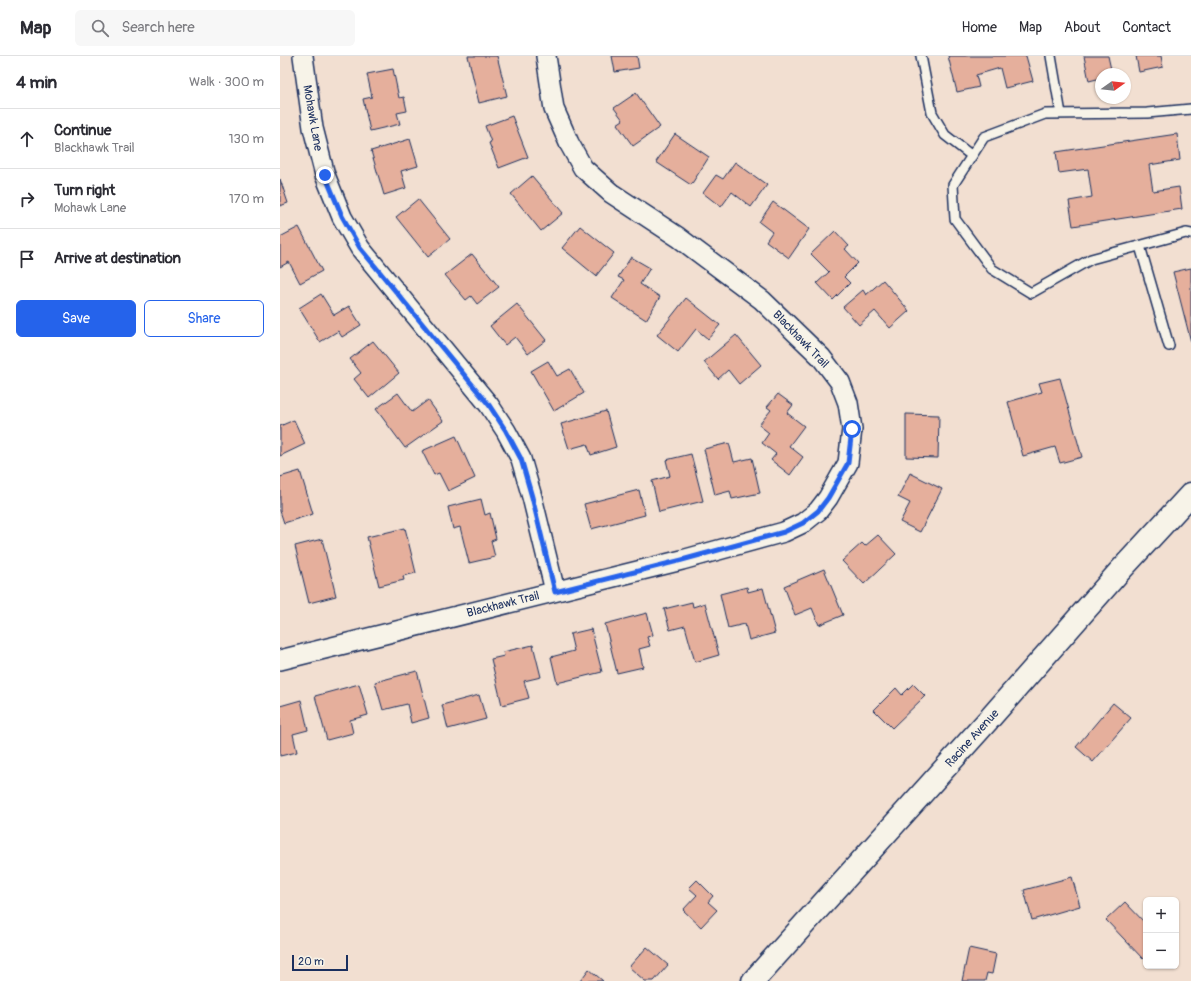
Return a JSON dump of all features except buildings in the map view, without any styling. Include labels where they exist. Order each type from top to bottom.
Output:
[{"type":"main road","name":"Racine Avenue","points":[[753,981],[991,717],[1118,573],[1191,494]]},
{"type":"street","name":"Mohawk Lane","points":[[303,56],[313,128],[325,175],[342,216],[360,248],[489,405],[506,431],[521,459],[530,489],[555,592]]},
{"type":"street","name":"Blackhawk Trail","points":[[280,660],[555,592],[784,532],[803,523],[818,511],[828,498],[848,463],[852,429],[848,404],[840,382],[821,357],[762,300],[678,237],[611,193],[583,168],[569,143],[554,109],[546,56]]},
{"type":"lane","points":[[920,56],[932,114],[945,135],[972,156]]},
{"type":"lane","points":[[1051,56],[1061,114]]},
{"type":"lane","points":[[1191,109],[1147,113],[1045,114],[984,138],[953,185],[955,219],[992,270],[1031,293],[1090,259],[1186,234],[1191,234]]},
{"type":"lane","points":[[1140,246],[1169,346]]},
{"type":"route","points":[[325,175],[342,216],[360,248],[489,405],[506,431],[521,459],[532,497],[555,592],[682,560],[784,532],[803,523],[818,511],[828,498],[848,463],[852,429]]}]
